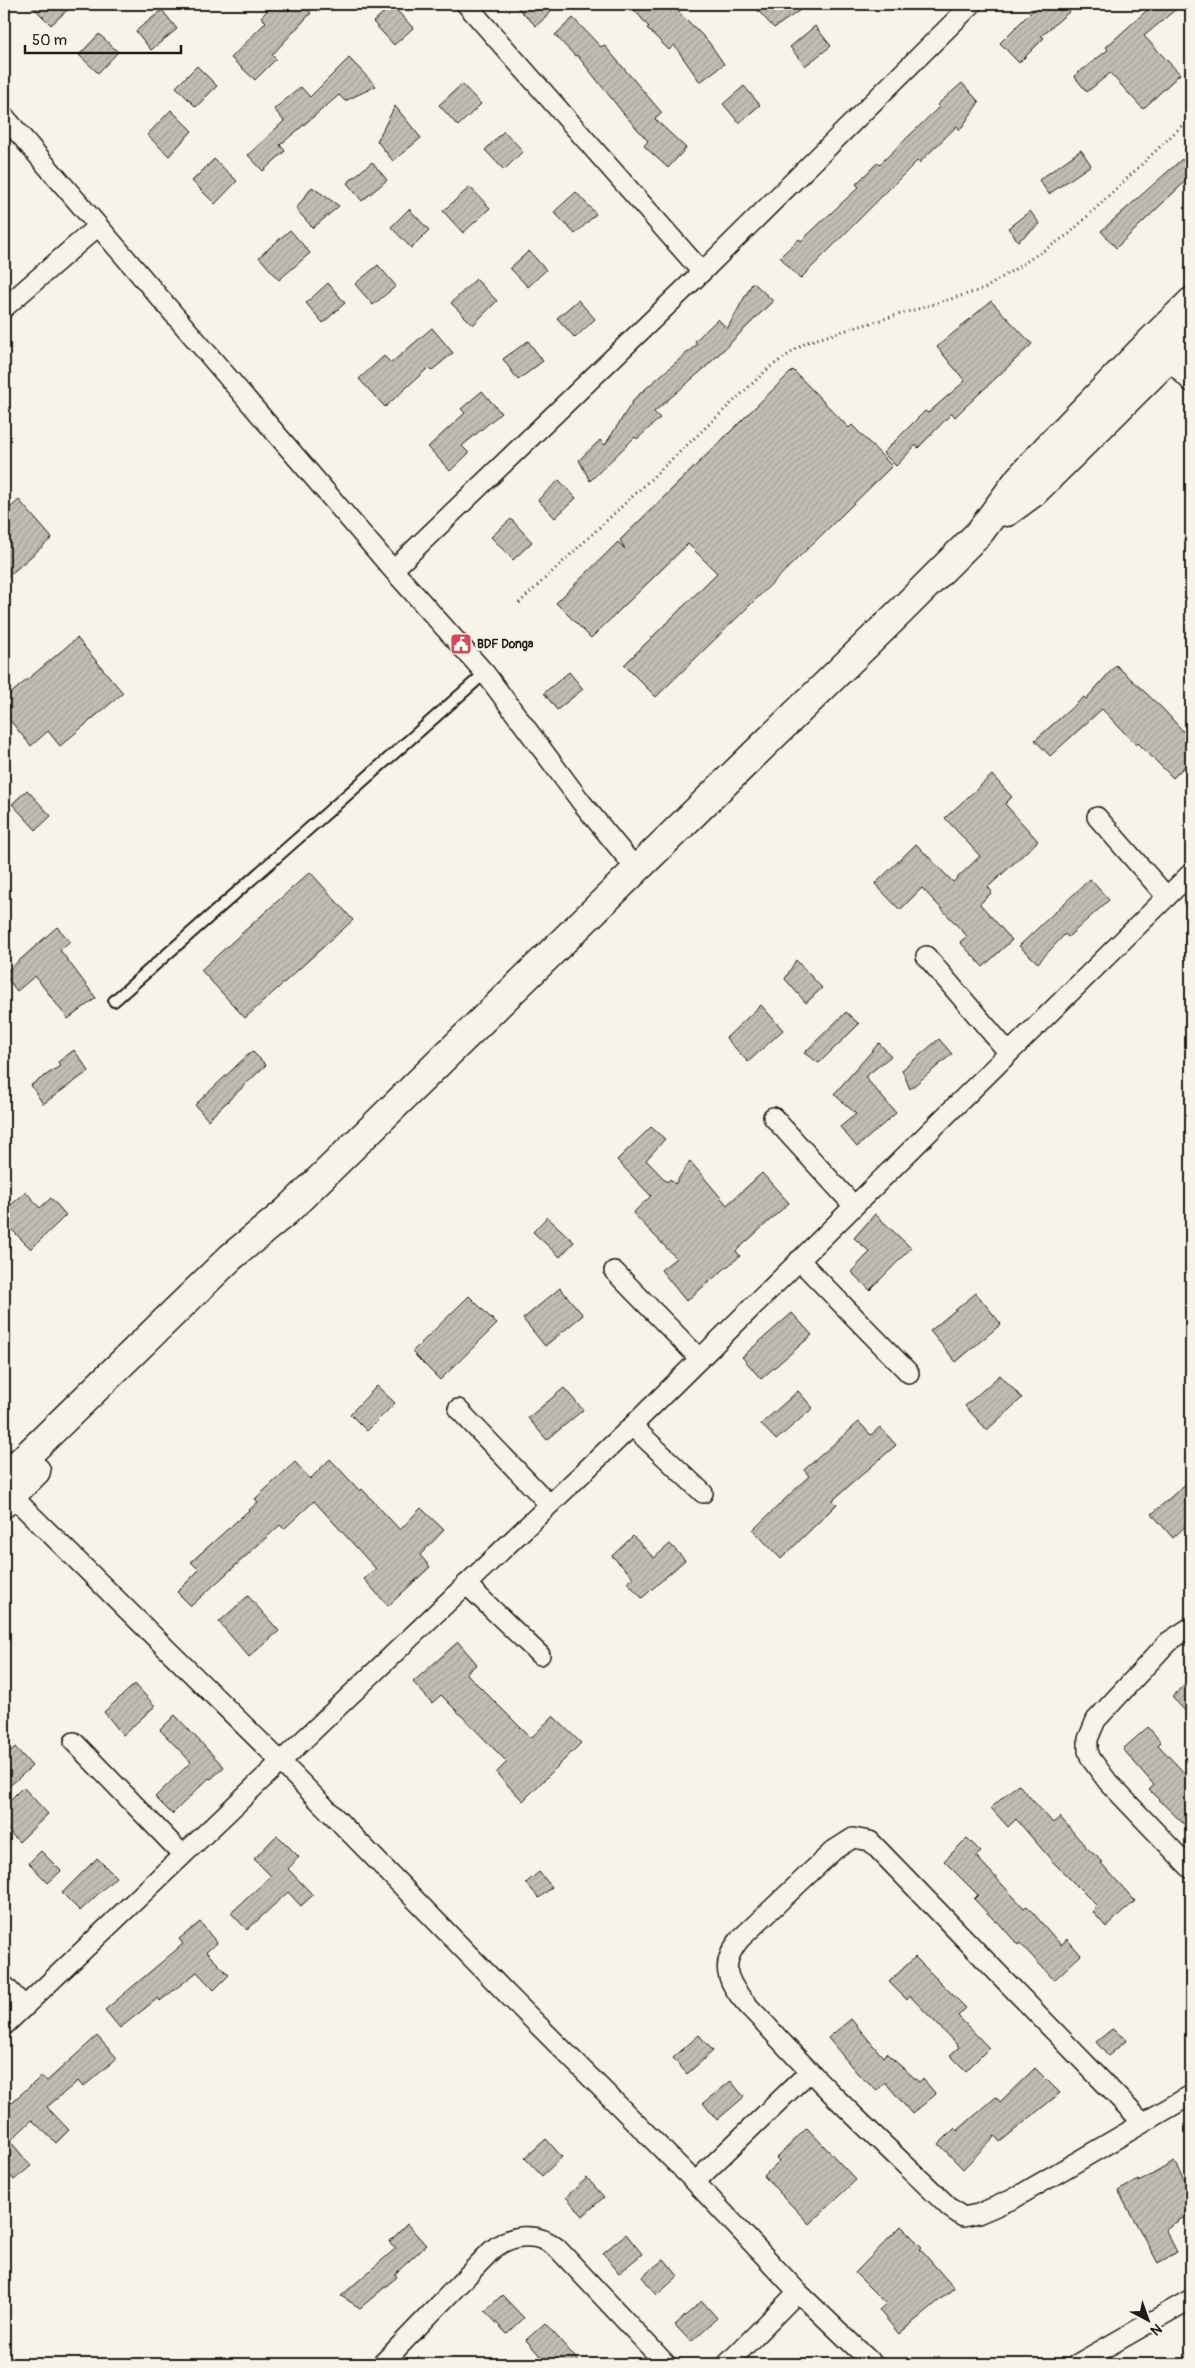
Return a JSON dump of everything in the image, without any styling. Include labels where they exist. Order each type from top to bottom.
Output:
[{"type":"main road","points":[[6,1491],[231,1257],[287,1211],[638,870],[980,532],[1019,480],[1159,351],[1191,302]]},
{"type":"main road","points":[[1159,351],[1191,336]]},
{"type":"street","points":[[466,4],[702,272]]},
{"type":"street","points":[[393,570],[702,272],[968,5]]},
{"type":"street","points":[[4,116],[393,570],[485,673],[582,803],[638,870]]},
{"type":"street","points":[[4,308],[98,226]]},
{"type":"street","points":[[1159,351],[1191,382]]},
{"type":"street","points":[[1097,817],[1166,897]]},
{"type":"street","points":[[4,2026],[632,1426],[1191,873]]},
{"type":"street","points":[[926,956],[1009,1053]]},
{"type":"street","points":[[773,1117],[854,1206]]},
{"type":"street","points":[[799,1260],[909,1373]]},
{"type":"street","points":[[614,1271],[700,1359]]},
{"type":"street","points":[[458,1409],[549,1504]]},
{"type":"street","points":[[632,1426],[703,1493]]},
{"type":"street","points":[[6,1491],[282,1762],[511,1998],[695,2182],[798,2292],[873,2364]]},
{"type":"street","points":[[466,1584],[540,1655]]},
{"type":"street","points":[[1191,1627],[1168,1642],[1096,1720],[1088,1739],[1088,1751],[1091,1760],[1108,1782],[1191,1869]]},
{"type":"street","points":[[74,1742],[183,1855]]},
{"type":"street","points":[[1142,2122],[870,1841],[858,1838],[840,1845],[740,1939],[735,1945],[728,1962],[727,1970],[734,1987],[809,2072],[950,2208],[963,2217],[978,2214],[1013,2199],[1191,2095]]},
{"type":"street","points":[[4,1985],[25,2007]]},
{"type":"street","points":[[695,2182],[809,2072]]},
{"type":"street","points":[[382,2364],[491,2250],[512,2238],[527,2236],[545,2240],[557,2248],[666,2364]]},
{"type":"street","points":[[727,2364],[798,2292]]},
{"type":"street","points":[[1077,2364],[1191,2299]]},
{"type":"lane","points":[[114,1000],[485,673]]},
{"type":"path","points":[[519,603],[770,367],[807,342],[984,289],[1069,234],[1191,117]]},
{"type":"building","points":[[30,4],[74,4],[51,25]]},
{"type":"building","points":[[274,4],[301,4],[311,13],[272,55],[276,59],[255,80],[231,58],[266,22],[261,17]]},
{"type":"building","points":[[514,4],[543,4],[551,12],[536,26]]},
{"type":"building","points":[[629,4],[671,4],[708,41],[724,64],[700,82],[674,45],[669,50],[647,28],[649,27]]},
{"type":"building","points":[[752,4],[809,4],[774,28]]},
{"type":"building","points":[[1039,4],[1078,4],[1041,36],[1044,38],[1019,63],[1000,43]]},
{"type":"building","points":[[1154,4],[1182,4],[1144,36],[1180,74],[1143,109],[1110,73],[1087,92],[1074,76],[1108,50],[1106,47]]},
{"type":"building","points":[[392,5],[413,28],[394,45],[373,22]]},
{"type":"building","points":[[162,10],[177,29],[151,50],[136,31]]},
{"type":"building","points":[[573,18],[601,47],[604,45],[662,113],[655,119],[686,148],[668,168],[644,146],[648,141],[577,55],[575,56],[555,35]]},
{"type":"building","points":[[815,26],[831,46],[805,66],[790,47]]},
{"type":"building","points":[[99,34],[118,52],[98,73],[79,55]]},
{"type":"building","points":[[349,58],[376,86],[345,101],[339,95],[280,145],[285,151],[263,171],[248,155],[284,121],[274,109],[301,87],[310,97]]},
{"type":"building","points":[[197,66],[217,86],[196,107],[176,87]]},
{"type":"building","points":[[962,83],[979,102],[960,130],[957,126],[919,163],[917,161],[800,279],[780,257],[799,239],[801,241],[859,187],[856,184],[878,162],[880,164],[939,107],[937,105]]},
{"type":"building","points":[[462,84],[481,104],[458,126],[439,105]]},
{"type":"building","points":[[744,86],[760,105],[739,123],[723,104]]},
{"type":"building","points":[[395,106],[421,138],[393,161],[377,141]]},
{"type":"building","points":[[171,110],[192,131],[169,156],[147,135]]},
{"type":"building","points":[[504,131],[523,151],[504,170],[485,150]]},
{"type":"building","points":[[1081,150],[1091,165],[1049,194],[1039,180]]},
{"type":"building","points":[[214,159],[237,181],[215,204],[192,181]]},
{"type":"building","points":[[1182,159],[1191,170],[1191,176],[1116,248],[1101,231]]},
{"type":"building","points":[[372,162],[387,180],[362,201],[347,183]]},
{"type":"building","points":[[312,187],[339,206],[313,228],[296,209]]},
{"type":"building","points":[[470,187],[490,208],[463,233],[443,211]]},
{"type":"building","points":[[576,192],[596,214],[575,234],[554,212]]},
{"type":"building","points":[[409,209],[429,230],[411,248],[391,227]]},
{"type":"building","points":[[1030,211],[1040,224],[1018,241],[1008,228]]},
{"type":"building","points":[[290,230],[310,253],[279,280],[259,257]]},
{"type":"building","points":[[529,251],[546,270],[528,287],[510,268]]},
{"type":"building","points":[[378,265],[396,286],[373,305],[355,284]]},
{"type":"building","points":[[476,279],[497,301],[473,325],[451,303]]},
{"type":"building","points":[[753,282],[773,301],[707,366],[654,412],[660,418],[637,439],[635,437],[590,481],[579,460],[600,440],[605,445],[635,398],[697,344],[695,341],[718,319],[727,329]]},
{"type":"building","points":[[328,283],[345,303],[323,323],[306,303]]},
{"type":"building","points":[[578,300],[595,319],[575,338],[557,318]]},
{"type":"building","points":[[991,301],[1032,344],[955,417],[952,413],[918,448],[916,445],[896,466],[883,453],[925,411],[928,413],[965,381],[937,347]]},
{"type":"building","points":[[432,328],[453,353],[431,371],[428,368],[385,407],[359,379],[384,356],[391,363]]},
{"type":"building","points":[[528,341],[543,361],[518,380],[503,359]]},
{"type":"building","points":[[793,370],[849,428],[852,425],[892,466],[656,697],[624,665],[717,573],[688,544],[591,638],[556,603],[618,542],[625,549],[620,540]]},
{"type":"building","points":[[482,391],[501,413],[462,446],[469,453],[450,471],[428,447],[465,413],[461,409]]},
{"type":"building","points":[[559,480],[576,498],[555,518],[538,500]]},
{"type":"building","points":[[19,500],[52,538],[4,580],[4,513]]},
{"type":"building","points":[[511,519],[532,542],[513,560],[491,537]]},
{"type":"building","points":[[77,638],[123,693],[60,746],[48,731],[31,746],[4,713],[4,699]]},
{"type":"building","points":[[1116,665],[1163,709],[1191,740],[1191,760],[1173,778],[1138,743],[1136,745],[1102,709],[1050,756],[1035,740],[1084,697],[1086,699]]},
{"type":"building","points":[[569,672],[583,689],[557,710],[544,693]]},
{"type":"building","points":[[992,775],[1012,797],[1005,804],[1038,841],[988,887],[992,892],[980,904],[1012,940],[983,967],[960,942],[967,936],[922,888],[900,910],[875,884],[916,844],[953,882],[980,856],[945,818]]},
{"type":"building","points":[[27,790],[51,816],[36,830],[12,804]]},
{"type":"building","points":[[310,872],[353,920],[245,1018],[201,970]]},
{"type":"building","points":[[1090,879],[1109,900],[1068,937],[1065,934],[1038,963],[1019,946]]},
{"type":"building","points":[[57,927],[70,941],[60,950],[96,998],[68,1019],[35,976],[17,991],[4,974]]},
{"type":"building","points":[[796,960],[822,988],[806,1003],[785,979]]},
{"type":"building","points":[[761,1005],[783,1030],[748,1062],[726,1038]]},
{"type":"building","points":[[846,1012],[859,1024],[819,1063],[804,1053]]},
{"type":"building","points":[[939,1039],[952,1054],[910,1089],[902,1070]]},
{"type":"building","points":[[879,1043],[891,1056],[865,1077],[896,1113],[857,1147],[840,1127],[856,1114],[834,1094]]},
{"type":"building","points":[[74,1050],[89,1071],[43,1104],[31,1085],[60,1066],[58,1062]]},
{"type":"building","points":[[252,1051],[266,1065],[208,1120],[195,1105]]},
{"type":"building","points":[[651,1127],[665,1139],[646,1160],[667,1182],[670,1179],[675,1184],[690,1161],[727,1205],[762,1173],[789,1203],[736,1251],[740,1256],[686,1301],[661,1270],[676,1258],[633,1213],[651,1196],[617,1160]]},
{"type":"building","points":[[26,1192],[40,1208],[51,1198],[66,1215],[31,1249],[4,1222],[4,1211]]},
{"type":"building","points":[[875,1214],[911,1248],[870,1290],[851,1272],[870,1252],[854,1238]]},
{"type":"building","points":[[547,1217],[574,1242],[560,1257],[533,1232]]},
{"type":"building","points":[[560,1288],[583,1315],[545,1346],[523,1319]]},
{"type":"building","points":[[976,1293],[1001,1324],[956,1362],[930,1331]]},
{"type":"building","points":[[469,1296],[497,1324],[440,1380],[412,1352]]},
{"type":"building","points":[[792,1313],[812,1335],[761,1379],[742,1357]]},
{"type":"building","points":[[1000,1375],[1022,1398],[987,1430],[965,1406]]},
{"type":"building","points":[[377,1386],[395,1403],[367,1431],[350,1414]]},
{"type":"building","points":[[564,1388],[583,1410],[547,1440],[528,1418]]},
{"type":"building","points":[[798,1391],[813,1408],[776,1440],[761,1424]]},
{"type":"building","points":[[859,1422],[871,1435],[880,1427],[896,1445],[833,1500],[837,1504],[781,1559],[753,1530],[809,1476],[804,1470]]},
{"type":"building","points":[[330,1459],[360,1491],[362,1489],[400,1530],[421,1508],[444,1530],[420,1555],[430,1567],[388,1606],[364,1579],[376,1569],[314,1501],[284,1529],[280,1525],[191,1606],[177,1592],[199,1570],[191,1562],[258,1502],[255,1499],[295,1462],[310,1479]]},
{"type":"building","points":[[1191,1479],[1191,1521],[1173,1538],[1152,1514]]},
{"type":"building","points":[[633,1536],[654,1558],[670,1544],[685,1560],[642,1598],[627,1582],[633,1577],[612,1556]]},
{"type":"building","points":[[248,1596],[279,1631],[249,1657],[219,1622]]},
{"type":"building","points":[[458,1642],[477,1664],[466,1673],[531,1738],[553,1716],[581,1743],[523,1801],[496,1773],[507,1762],[441,1695],[432,1703],[413,1682]]},
{"type":"building","points":[[1191,1679],[1191,1717],[1172,1697]]},
{"type":"building","points":[[135,1684],[155,1706],[123,1735],[104,1712]]},
{"type":"building","points":[[175,1715],[224,1767],[211,1779],[209,1778],[172,1814],[155,1797],[191,1762],[160,1730]]},
{"type":"building","points":[[1148,1727],[1161,1742],[1158,1745],[1191,1780],[1191,1831],[1149,1790],[1154,1785],[1123,1749]]},
{"type":"building","points":[[15,1747],[32,1766],[4,1791],[4,1758]]},
{"type":"building","points":[[1018,1784],[1053,1823],[1060,1817],[1087,1848],[1103,1862],[1101,1863],[1135,1901],[1106,1927],[1092,1911],[1097,1906],[1053,1862],[1016,1819],[1008,1827],[991,1808]]},
{"type":"building","points":[[23,1787],[48,1814],[19,1842],[4,1826],[4,1806]]},
{"type":"building","points":[[277,1835],[299,1857],[288,1869],[313,1895],[301,1906],[288,1892],[247,1930],[231,1913],[271,1876],[254,1859]]},
{"type":"building","points":[[967,1838],[981,1852],[976,1856],[1024,1908],[1027,1906],[1061,1945],[1067,1939],[1081,1955],[1054,1980],[1020,1943],[1018,1945],[974,1899],[978,1895],[944,1861]]},
{"type":"building","points":[[41,1851],[61,1871],[48,1883],[29,1863]]},
{"type":"building","points":[[97,1858],[116,1877],[80,1911],[62,1893]]},
{"type":"building","points":[[539,1872],[552,1887],[539,1898],[526,1883]]},
{"type":"building","points":[[200,1922],[217,1943],[206,1952],[229,1975],[214,1990],[197,1972],[160,2001],[158,1998],[120,2028],[105,2010],[183,1944],[179,1939]]},
{"type":"building","points":[[915,1957],[966,2008],[958,2016],[989,2048],[966,2071],[950,2055],[959,2047],[910,1996],[907,2000],[889,1982]]},
{"type":"building","points":[[851,2019],[883,2057],[886,2053],[919,2082],[923,2079],[936,2094],[912,2114],[885,2082],[877,2091],[858,2074],[828,2038]]},
{"type":"building","points":[[1112,2029],[1127,2040],[1108,2056],[1096,2042]]},
{"type":"building","points":[[699,2035],[713,2051],[687,2074],[673,2058]]},
{"type":"building","points":[[97,2036],[117,2058],[83,2087],[78,2081],[47,2107],[69,2130],[56,2143],[32,2120],[10,2141],[31,2166],[14,2180],[4,2168],[4,2109],[42,2076],[47,2081]]},
{"type":"building","points":[[1035,2068],[1060,2093],[1000,2142],[995,2136],[963,2169],[939,2144],[955,2128],[957,2131],[996,2097],[1000,2102]]},
{"type":"building","points":[[731,2081],[744,2097],[717,2120],[703,2103]]},
{"type":"building","points":[[807,2128],[856,2180],[809,2224],[764,2176],[779,2161],[776,2158]]},
{"type":"building","points":[[546,2139],[562,2157],[542,2176],[525,2158]]},
{"type":"building","points":[[1174,2162],[1191,2191],[1191,2213],[1165,2229],[1177,2252],[1158,2263],[1118,2191],[1138,2180],[1139,2182]]},
{"type":"building","points":[[587,2178],[604,2197],[583,2216],[566,2197]]},
{"type":"building","points":[[407,2224],[426,2245],[395,2274],[397,2277],[360,2308],[341,2296],[396,2248],[389,2242]]},
{"type":"building","points":[[901,2226],[922,2247],[920,2249],[954,2288],[899,2334],[879,2310],[886,2304],[855,2273]]},
{"type":"building","points":[[626,2234],[642,2254],[619,2273],[603,2253]]},
{"type":"building","points":[[664,2259],[678,2276],[657,2295],[642,2277]]},
{"type":"building","points":[[502,2295],[524,2318],[507,2334],[485,2311]]},
{"type":"building","points":[[702,2301],[717,2318],[691,2342],[675,2325]]},
{"type":"building","points":[[545,2323],[581,2364],[547,2364],[526,2340]]},
{"type":"place","name":"BDF Donga","points":[[461,644]]}]
